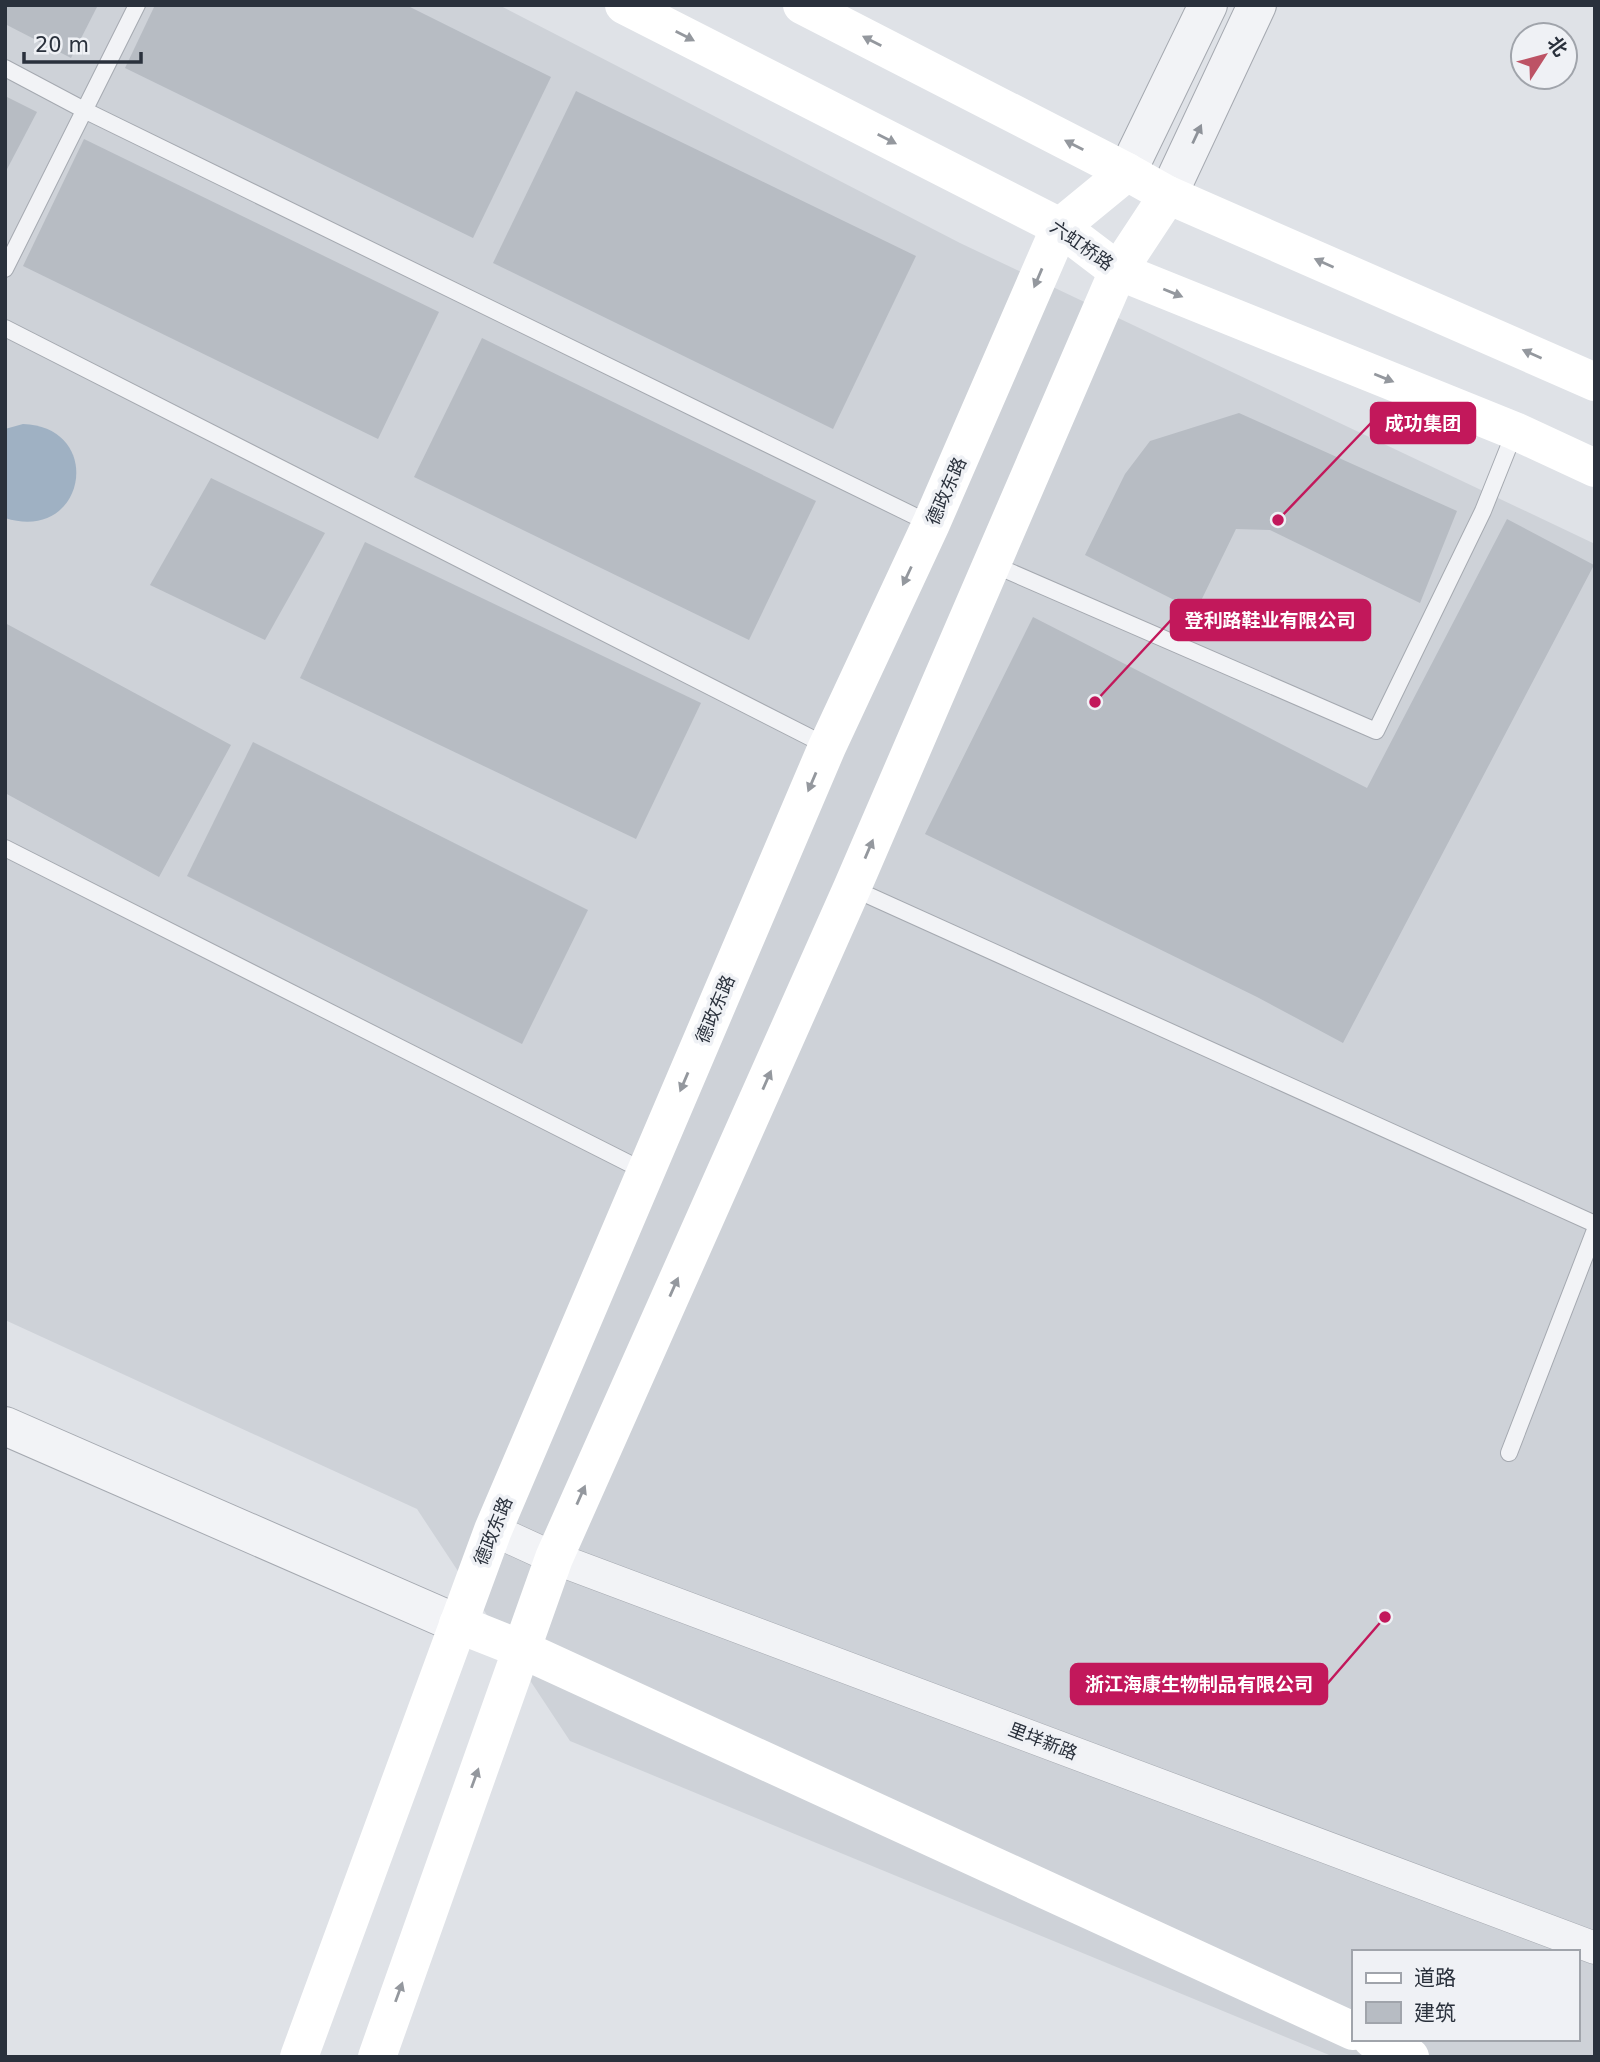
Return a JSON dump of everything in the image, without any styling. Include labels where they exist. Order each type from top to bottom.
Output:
[{"type":"main road","name":"六虹桥路","points":[[624,5],[1060,227],[1118,271],[1515,431],[1595,468]]},
{"type":"main road","points":[[802,5],[1168,195],[1595,382]]},
{"type":"main road","name":"德政东路","points":[[299,2057],[493,1530],[827,747],[931,524],[1060,227],[1127,172]]},
{"type":"main road","points":[[377,2057],[554,1558],[852,888],[1118,271],[1168,195]]},
{"type":"main road","points":[[458,1623],[521,1649],[1352,2031]]},
{"type":"main road","points":[[1376,2041],[1410,2057]]},
{"type":"street","name":"德政东路","points":[[1127,172],[1208,5]]},
{"type":"street","points":[[1168,195],[1257,5]]},
{"type":"street","points":[[5,1426],[458,1623]]},
{"type":"street","name":"里垟新路","points":[[493,1530],[554,1558],[1595,1948]]},
{"type":"lane","points":[[5,270],[137,5]]},
{"type":"lane","points":[[5,68],[86,111],[931,524]]},
{"type":"lane","points":[[5,328],[827,747]]},
{"type":"lane","points":[[992,564],[1376,731],[1483,511],[1515,431]]},
{"type":"lane","points":[[5,848],[646,1172]]},
{"type":"lane","points":[[852,888],[1595,1224]]},
{"type":"lane","points":[[1509,1453],[1595,1230]]},
{"type":"shaded area","points":[[5,5],[499,5],[960,243],[1595,544],[1595,2057],[1334,2057],[570,1741],[417,1509],[5,1320]]},
{"type":"water","points":[[23,424],[49,430],[67,444],[75,462],[76,482],[68,500],[54,515],[32,522],[5,518],[5,429]]},
{"type":"building","points":[[5,5],[98,5],[71,58],[5,24]]},
{"type":"building","points":[[155,5],[406,5],[551,77],[473,238],[125,68]]},
{"type":"building","points":[[576,91],[916,256],[833,429],[493,263]]},
{"type":"building","points":[[5,96],[37,112],[5,173]]},
{"type":"building","points":[[84,139],[439,312],[378,439],[23,266]]},
{"type":"building","points":[[482,338],[816,501],[749,640],[414,477]]},
{"type":"building","points":[[1239,413],[1457,511],[1420,603],[1270,530],[1236,529],[1196,611],[1085,555],[1125,474],[1150,441]]},
{"type":"building","points":[[211,478],[325,533],[265,640],[150,585]]},
{"type":"building","points":[[1507,519],[1594,565],[1343,1043],[1257,997],[925,834],[1033,617],[1367,788]]},
{"type":"building","points":[[365,542],[701,703],[636,839],[300,678]]},
{"type":"building","points":[[5,623],[231,745],[159,877],[5,793]]},
{"type":"building","points":[[253,742],[588,910],[522,1044],[187,876]]},
{"type":"place","name":"成功集团","points":[[1278,520]]},
{"type":"place","name":"登利路鞋业有限公司","points":[[1095,702]]},
{"type":"place","name":"浙江海康生物制品有限公司","points":[[1385,1617]]}]
